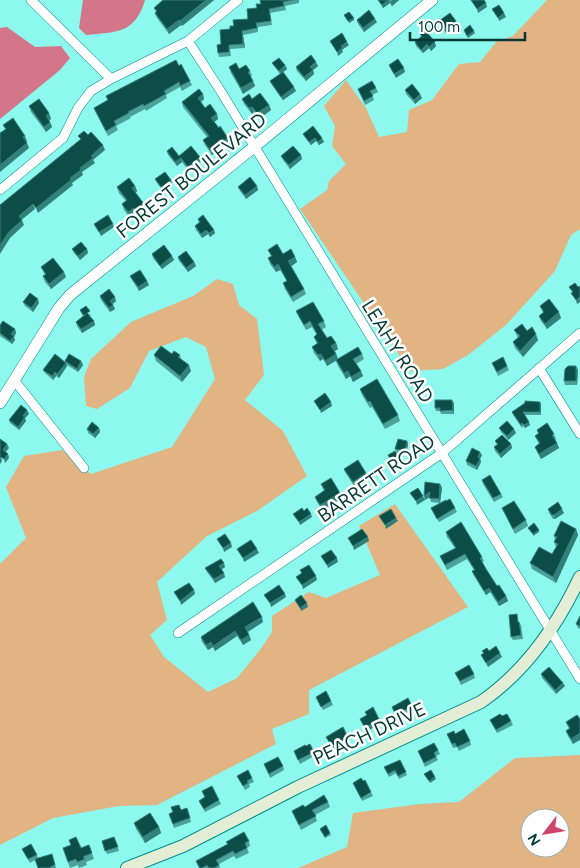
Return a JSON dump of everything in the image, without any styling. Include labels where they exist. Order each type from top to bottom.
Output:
[{"type":"main road","name":"PEACH DRIVE","points":[[127,868],[182,846],[298,787],[481,702],[506,683],[551,631],[564,610],[580,577]]},
{"type":"street","points":[[31,0],[111,79]]},
{"type":"street","points":[[0,190],[63,138],[86,96],[91,91],[111,79],[188,41],[238,0]]},
{"type":"street","name":"FOREST BOULEVARD","points":[[0,403],[59,308],[70,295],[254,147],[432,0]]},
{"type":"street","name":"LEAHY ROAD","points":[[188,41],[220,90],[580,679]]},
{"type":"street","name":"BARRETT ROAD","points":[[178,633],[442,453],[580,333]]},
{"type":"street","points":[[539,368],[580,434]]},
{"type":"street","points":[[14,380],[84,468]]},
{"type":"shaded area","points":[[83,0],[145,0],[141,11],[130,25],[115,32],[86,35],[79,28]]},
{"type":"shaded area","points":[[547,0],[580,0],[580,229],[571,235],[555,271],[506,325],[468,355],[443,369],[410,371],[300,209],[327,190],[329,181],[346,164],[332,146],[335,126],[324,106],[346,80],[366,108],[379,137],[407,132],[409,110],[432,100],[459,64],[480,62],[497,41],[513,36]]},
{"type":"shaded area","points":[[7,27],[35,47],[61,46],[70,58],[60,70],[0,119],[0,28]]},
{"type":"shaded area","points":[[217,279],[233,284],[239,305],[257,319],[264,375],[245,400],[283,431],[307,476],[257,511],[207,536],[157,582],[167,620],[150,635],[164,657],[208,692],[237,678],[272,632],[272,616],[309,592],[326,598],[380,575],[359,526],[395,504],[468,607],[309,690],[309,714],[272,729],[276,744],[157,805],[119,806],[53,818],[0,845],[0,564],[26,538],[6,487],[24,456],[62,450],[91,474],[172,447],[215,379],[206,347],[186,337],[149,351],[130,388],[97,409],[86,406],[84,377],[91,359],[131,322],[193,296]]},
{"type":"shaded area","points":[[580,755],[580,868],[298,868],[347,847],[353,813],[420,804],[459,802],[515,758]]},
{"type":"building","points":[[163,0],[206,0],[167,29],[155,13],[157,11],[154,8]]},
{"type":"building","points":[[260,0],[293,0],[283,2],[284,6],[269,9],[271,21],[256,23],[257,28],[242,31],[243,44],[229,45],[229,52],[218,53],[217,45],[221,44],[220,30],[230,29],[230,26],[234,26],[233,20],[248,19],[247,9],[257,8],[256,4],[261,4]]},
{"type":"building","points":[[378,0],[388,0],[382,5]]},
{"type":"building","points":[[471,0],[484,0],[486,3],[477,9]]},
{"type":"building","points":[[499,5],[504,13],[498,18],[492,9]]},
{"type":"building","points":[[369,10],[375,19],[363,28],[357,20]]},
{"type":"building","points":[[349,12],[354,18],[348,21],[344,15]]},
{"type":"building","points":[[450,13],[456,21],[445,29],[439,21]]},
{"type":"building","points":[[470,25],[474,31],[467,36],[464,30]]},
{"type":"building","points":[[425,30],[435,42],[429,47],[427,44],[421,50],[415,42],[422,36],[420,34]]},
{"type":"building","points":[[342,33],[347,42],[337,52],[330,41]]},
{"type":"building","points":[[311,55],[316,62],[310,67],[313,70],[304,77],[296,67]]},
{"type":"building","points":[[279,58],[285,65],[279,71],[272,63]]},
{"type":"building","points":[[398,59],[404,68],[394,74],[389,65]]},
{"type":"building","points":[[176,60],[179,66],[181,64],[190,81],[180,86],[179,82],[164,91],[166,94],[128,112],[114,121],[116,125],[106,131],[94,108],[108,100],[106,96]]},
{"type":"building","points":[[236,63],[239,69],[246,65],[253,81],[241,88],[229,67]]},
{"type":"building","points":[[283,72],[294,87],[281,97],[270,81]]},
{"type":"building","points":[[372,81],[376,88],[370,91],[373,96],[364,101],[358,89]]},
{"type":"building","points":[[412,84],[420,94],[414,100],[405,90]]},
{"type":"building","points":[[199,89],[203,94],[198,98],[205,108],[210,104],[217,114],[211,118],[219,128],[220,126],[228,138],[210,150],[203,140],[209,136],[182,102]]},
{"type":"building","points":[[260,93],[269,105],[257,113],[252,107],[249,108],[242,99],[249,94],[252,99]]},
{"type":"building","points":[[39,99],[49,113],[46,116],[50,122],[44,127],[29,106]]},
{"type":"building","points":[[13,118],[25,136],[23,137],[27,143],[0,165],[0,133],[6,129],[3,125]]},
{"type":"building","points":[[313,126],[322,138],[318,142],[315,138],[309,142],[303,134]]},
{"type":"building","points":[[84,131],[88,135],[91,132],[103,145],[91,156],[93,158],[80,168],[81,170],[70,178],[71,180],[36,208],[33,204],[19,216],[22,220],[8,233],[0,246],[0,205],[81,139],[78,136]]},
{"type":"building","points":[[191,146],[200,157],[188,167],[181,158],[175,162],[167,151],[172,147],[179,156]]},
{"type":"building","points":[[293,146],[301,155],[289,165],[281,156]]},
{"type":"building","points":[[165,172],[171,180],[162,188],[155,179]]},
{"type":"building","points":[[250,177],[257,186],[245,195],[238,187]]},
{"type":"building","points":[[129,178],[135,186],[132,188],[144,204],[136,210],[134,208],[128,212],[122,204],[127,200],[117,187]]},
{"type":"building","points":[[108,215],[113,224],[99,232],[94,224]]},
{"type":"building","points":[[203,215],[214,230],[209,233],[206,230],[201,234],[195,226],[200,222],[198,219]]},
{"type":"building","points":[[81,242],[87,249],[78,256],[72,249]]},
{"type":"building","points":[[277,244],[283,254],[291,249],[295,257],[288,261],[304,289],[291,297],[283,283],[287,281],[278,264],[274,267],[268,258],[272,256],[268,250]]},
{"type":"building","points":[[164,245],[172,256],[160,266],[152,254]]},
{"type":"building","points":[[186,251],[194,262],[186,268],[178,257]]},
{"type":"building","points":[[53,258],[64,272],[49,284],[43,276],[46,274],[41,267]]},
{"type":"building","points":[[140,270],[147,281],[138,287],[130,276]]},
{"type":"building","points":[[575,283],[578,287],[580,286],[580,297],[576,300],[569,287]]},
{"type":"building","points":[[109,289],[115,297],[110,301],[113,305],[109,308],[100,296]]},
{"type":"building","points":[[30,293],[38,299],[31,308],[23,302]]},
{"type":"building","points":[[549,299],[559,312],[545,324],[539,316],[544,312],[540,306]]},
{"type":"building","points":[[313,302],[324,321],[318,324],[327,338],[331,336],[336,343],[331,346],[336,354],[325,361],[321,354],[318,355],[312,347],[318,343],[314,337],[317,334],[310,321],[304,325],[296,311]]},
{"type":"building","points":[[86,306],[90,311],[87,313],[94,321],[81,329],[76,322],[84,316],[80,310]]},
{"type":"building","points":[[3,321],[15,329],[11,334],[14,336],[10,341],[0,333],[0,325]]},
{"type":"building","points":[[522,324],[527,331],[532,327],[536,334],[520,351],[513,342],[520,336],[514,330]]},
{"type":"building","points":[[161,346],[172,354],[174,351],[180,355],[178,357],[189,365],[180,376],[154,355]]},
{"type":"building","points":[[358,347],[362,354],[353,359],[361,371],[351,377],[348,371],[344,373],[336,360]]},
{"type":"building","points":[[55,354],[66,363],[57,374],[55,372],[52,376],[43,370]]},
{"type":"building","points":[[69,354],[81,361],[77,369],[65,361]]},
{"type":"building","points":[[503,357],[507,366],[497,372],[492,363]]},
{"type":"building","points":[[568,366],[576,366],[576,381],[564,381],[565,369]]},
{"type":"building","points":[[377,379],[398,415],[383,424],[370,401],[368,402],[360,389]]},
{"type":"building","points":[[325,393],[331,402],[320,410],[314,401]]},
{"type":"building","points":[[435,400],[452,400],[453,410],[440,411],[440,408],[435,408]]},
{"type":"building","points":[[525,401],[540,402],[540,412],[523,412],[529,422],[524,425],[522,423],[521,425],[512,412],[525,403]]},
{"type":"building","points":[[21,405],[27,410],[23,416],[25,417],[18,427],[9,420]]},
{"type":"building","points":[[507,421],[514,429],[507,436],[499,428]]},
{"type":"building","points":[[92,422],[99,428],[93,434],[87,429]]},
{"type":"building","points":[[547,423],[557,443],[539,454],[535,447],[540,443],[535,436],[539,433],[537,430]]},
{"type":"building","points":[[502,435],[511,444],[500,454],[494,447],[498,444],[495,441]]},
{"type":"building","points":[[0,439],[7,444],[3,450],[8,454],[4,459],[0,458]]},
{"type":"building","points":[[398,439],[407,441],[405,451],[395,449]]},
{"type":"building","points":[[472,448],[480,452],[478,457],[480,459],[476,466],[466,461]]},
{"type":"building","points":[[395,451],[399,458],[392,462],[388,455]]},
{"type":"building","points":[[358,460],[366,473],[353,482],[344,469]]},
{"type":"building","points":[[490,475],[501,494],[493,498],[482,480]]},
{"type":"building","points":[[331,478],[340,493],[320,505],[315,497],[325,490],[321,484]]},
{"type":"building","points":[[425,482],[440,484],[439,499],[429,498],[430,492],[424,496]]},
{"type":"building","points":[[418,488],[423,496],[416,501],[410,493]]},
{"type":"building","points":[[450,499],[455,508],[437,519],[431,508]]},
{"type":"building","points":[[514,501],[526,520],[513,529],[502,508]]},
{"type":"building","points":[[558,502],[562,509],[552,515],[548,509]]},
{"type":"building","points":[[302,508],[304,511],[307,508],[311,514],[299,522],[293,514]]},
{"type":"building","points":[[391,509],[396,518],[385,525],[379,516]]},
{"type":"building","points":[[561,521],[576,529],[553,577],[530,563],[539,547],[552,554],[558,544],[554,542],[557,537],[554,536]]},
{"type":"building","points":[[461,522],[482,557],[480,558],[486,569],[506,596],[498,602],[489,588],[484,591],[472,571],[475,570],[465,554],[445,565],[440,556],[456,548],[446,532]]},
{"type":"building","points":[[534,523],[539,530],[533,534],[528,528]]},
{"type":"building","points":[[362,529],[368,537],[353,546],[348,538]]},
{"type":"building","points":[[225,534],[231,543],[223,548],[217,539]]},
{"type":"building","points":[[251,540],[257,549],[243,558],[237,549]]},
{"type":"building","points":[[331,550],[337,558],[327,565],[321,556]]},
{"type":"building","points":[[221,559],[224,563],[219,566],[224,573],[214,579],[205,568]]},
{"type":"building","points":[[309,565],[316,576],[302,585],[296,577],[302,573],[300,570]]},
{"type":"building","points":[[189,583],[194,590],[180,601],[174,592]]},
{"type":"building","points":[[279,585],[285,594],[270,603],[264,595]]},
{"type":"building","points":[[301,595],[307,603],[300,608],[295,600]]},
{"type":"building","points":[[253,602],[262,617],[245,627],[249,635],[241,640],[235,631],[213,646],[211,642],[206,645],[201,637]]},
{"type":"building","points":[[517,614],[521,635],[511,637],[509,615]]},
{"type":"building","points":[[580,616],[580,626],[576,624]]},
{"type":"building","points":[[496,646],[500,653],[486,663],[481,655],[484,653],[482,651],[487,648],[489,651]]},
{"type":"building","points":[[469,665],[474,674],[460,681],[455,673]]},
{"type":"building","points":[[549,667],[563,683],[555,690],[541,674]]},
{"type":"building","points":[[326,691],[331,701],[321,707],[316,697]]},
{"type":"building","points":[[408,698],[412,706],[396,715],[392,707]]},
{"type":"building","points":[[373,707],[379,719],[365,728],[360,719],[367,715],[365,712]]},
{"type":"building","points":[[500,714],[502,716],[507,714],[511,721],[496,730],[490,720]]},
{"type":"building","points":[[577,715],[580,719],[580,733],[571,739],[566,731],[570,728],[566,722]]},
{"type":"building","points":[[343,727],[348,737],[332,746],[326,737]]},
{"type":"building","points":[[464,729],[470,741],[457,747],[455,743],[452,744],[447,734],[454,731],[455,734]]},
{"type":"building","points":[[434,743],[438,750],[434,753],[436,757],[424,763],[418,751]]},
{"type":"building","points":[[310,744],[314,752],[298,760],[294,751]]},
{"type":"building","points":[[278,757],[283,766],[269,774],[264,764]]},
{"type":"building","points":[[400,760],[406,772],[398,776],[395,770],[388,774],[384,767]]},
{"type":"building","points":[[248,770],[252,778],[243,786],[237,776]]},
{"type":"building","points":[[431,770],[435,777],[429,781],[424,774]]},
{"type":"building","points":[[361,778],[363,781],[365,780],[371,792],[361,798],[353,783]]},
{"type":"building","points":[[212,786],[219,800],[204,809],[199,801],[205,797],[202,791]]},
{"type":"building","points":[[324,795],[328,802],[312,810],[316,816],[299,825],[292,811],[303,805],[305,807]]},
{"type":"building","points":[[179,805],[181,810],[187,808],[190,818],[173,824],[169,814],[173,812],[171,807]]},
{"type":"building","points":[[150,813],[159,827],[143,837],[134,823]]},
{"type":"building","points":[[326,825],[330,833],[325,837],[320,829]]},
{"type":"building","points":[[244,832],[249,841],[245,843],[247,848],[235,854],[233,851],[216,860],[219,865],[214,868],[209,868],[207,865],[200,868],[196,861],[228,844],[226,842]]},
{"type":"building","points":[[76,837],[81,848],[89,845],[92,853],[83,857],[85,859],[77,862],[76,859],[68,862],[63,848],[71,845],[69,840]]},
{"type":"building","points":[[114,837],[118,847],[105,851],[102,841]]},
{"type":"building","points":[[31,844],[37,855],[28,859],[22,849]]},
{"type":"building","points":[[52,854],[55,865],[50,868],[38,868],[35,859]]}]
